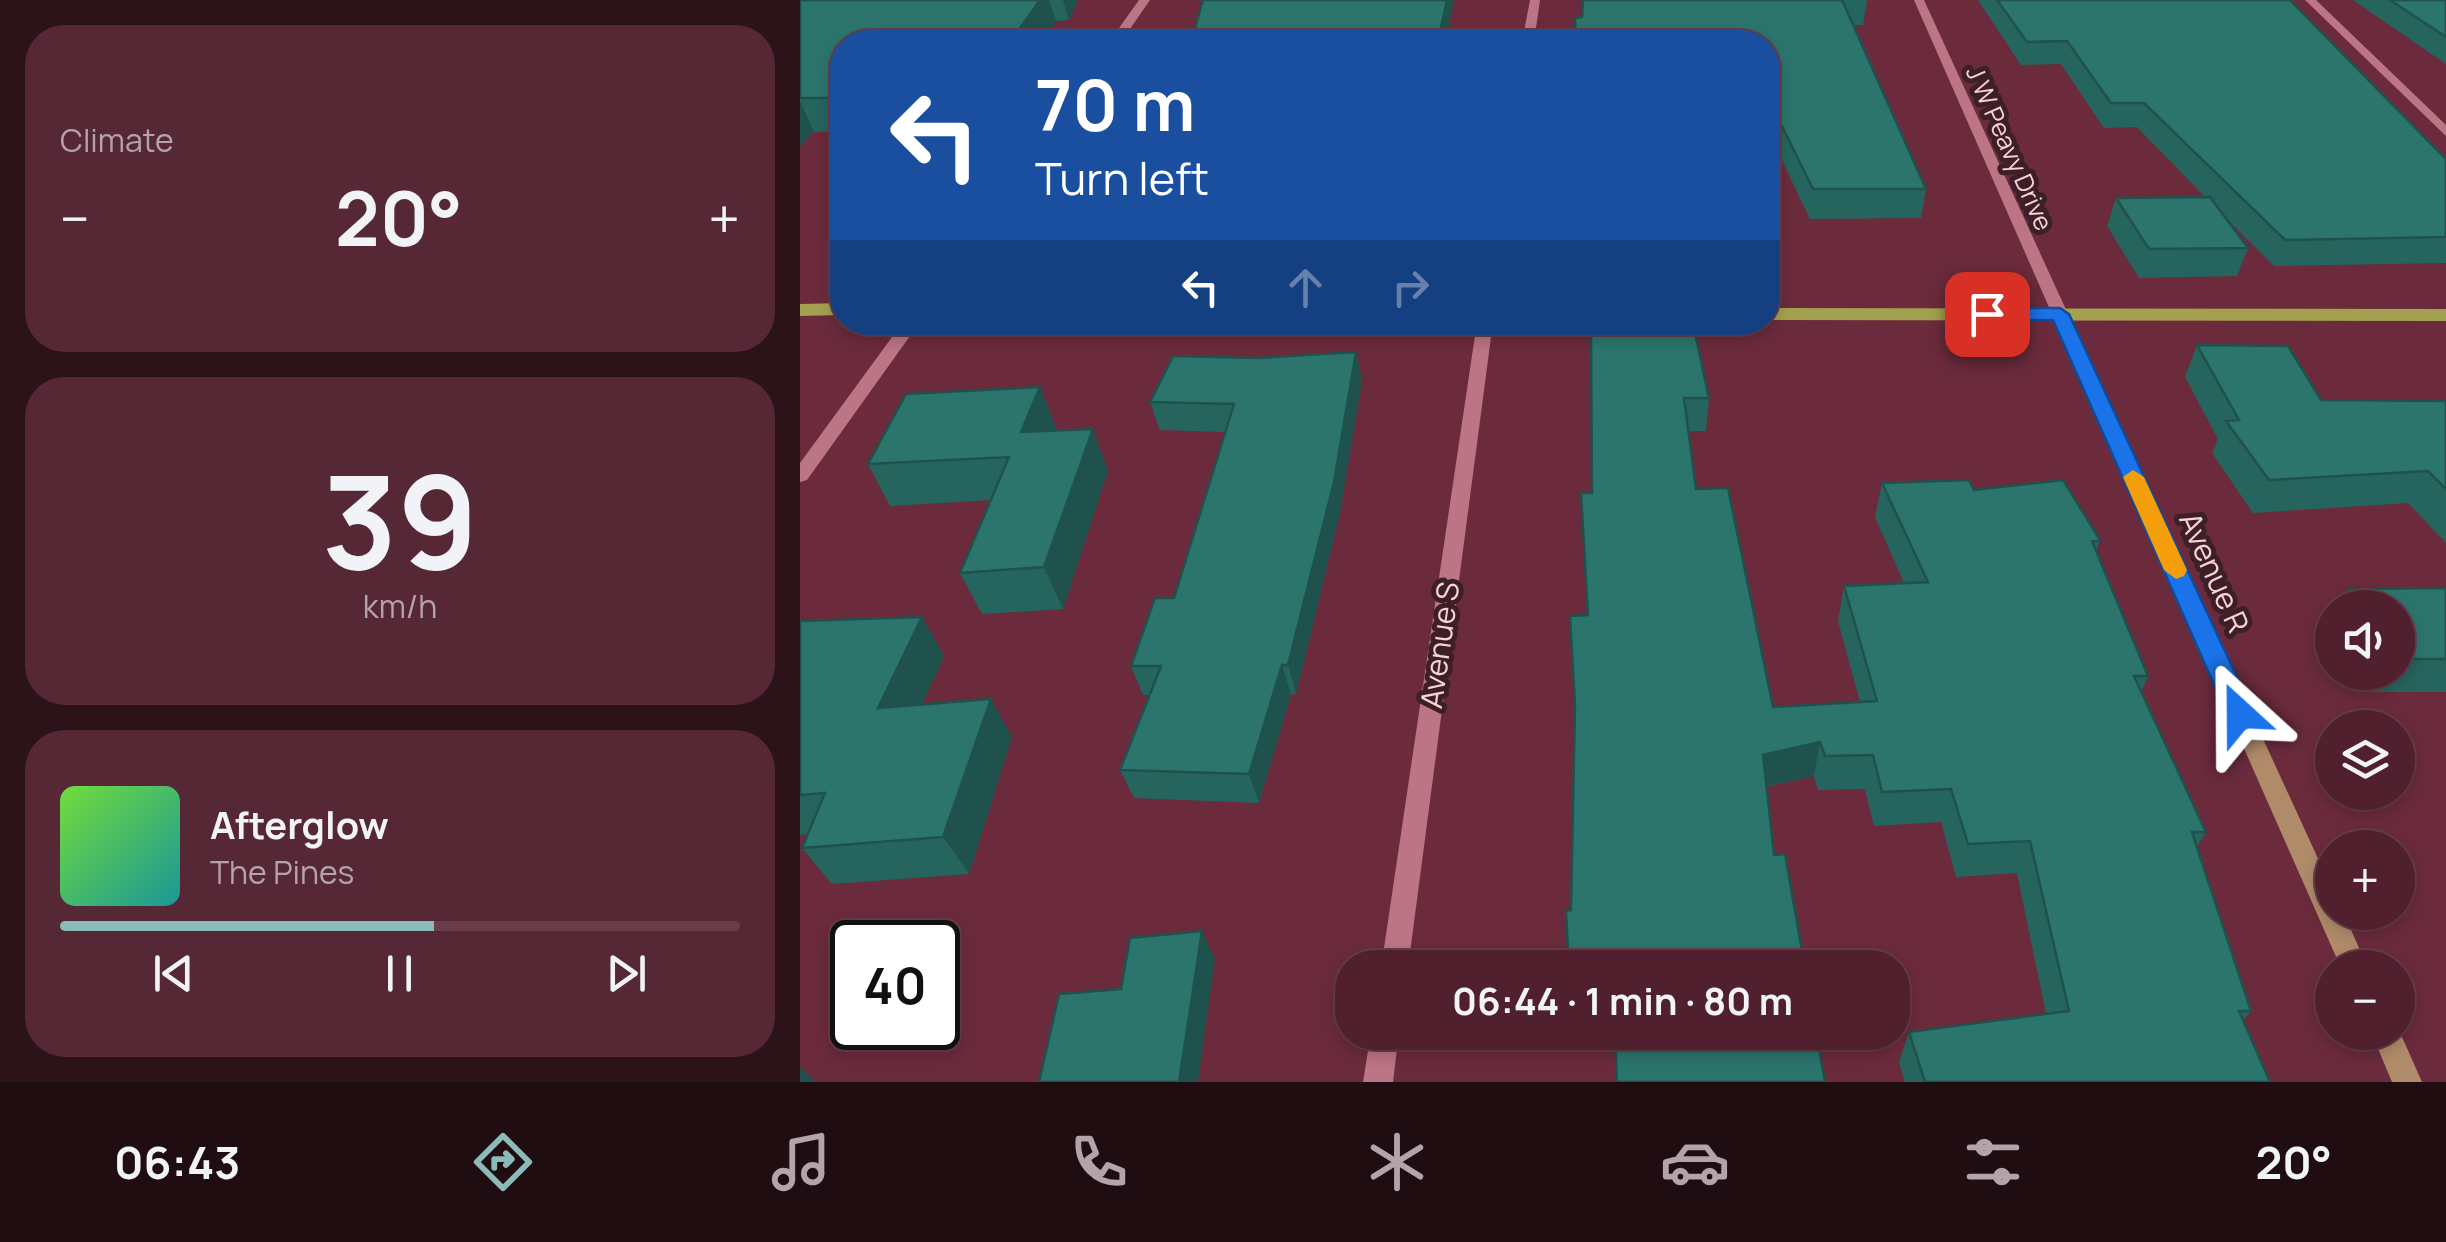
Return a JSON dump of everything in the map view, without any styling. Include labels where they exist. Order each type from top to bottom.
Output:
[{"type":"main road","points":[[800,310],[830,310]]},
{"type":"main road","points":[[1780,314],[2446,315]]},
{"type":"street","points":[[1123,30],[1145,0]]},
{"type":"street","points":[[1530,30],[1535,0]]},
{"type":"street","name":"J W Peavy Drive","points":[[1919,0],[2060,314]]},
{"type":"street","points":[[2310,0],[2446,132]]},
{"type":"street","name":"Avenue R","points":[[2060,314],[2348,950]]},
{"type":"street","points":[[800,476],[903,335]]},
{"type":"street","name":"Avenue S","points":[[1397,950],[1483,335]]},
{"type":"street","points":[[1378,1082],[1382,1050]]},
{"type":"street","points":[[2393,1050],[2407,1082]]},
{"type":"building","points":[[800,0],[1040,0],[1019,30],[830,30],[830,98],[800,98]]},
{"type":"building","points":[[1203,0],[1447,0],[1441,30],[1195,28]]},
{"type":"building","points":[[1583,0],[1842,0],[1926,189],[1813,189],[1780,122],[1780,30],[1576,30],[1575,18],[1582,17]]},
{"type":"building","points":[[1997,0],[2290,0],[2446,159],[2446,237],[2285,240],[2144,103],[2111,103],[2067,41],[2027,42]]},
{"type":"building","points":[[2390,0],[2446,0],[2446,37]]},
{"type":"building","points":[[2210,197],[2248,248],[2149,249],[2116,198]]},
{"type":"building","points":[[1591,335],[1696,335],[1709,398],[1684,398],[1696,489],[1728,488],[1773,707],[1877,701],[1844,586],[1928,582],[1882,483],[1969,480],[1974,490],[2063,480],[2100,540],[2092,541],[2148,676],[2134,676],[2206,832],[2192,832],[2251,1011],[2239,1011],[2270,1082],[1925,1082],[1910,1032],[2069,1011],[2030,841],[1968,844],[1951,789],[1882,792],[1873,755],[1825,756],[1820,742],[1763,755],[1774,855],[1785,854],[1802,950],[1568,950],[1566,911],[1571,910],[1575,705],[1570,616],[1588,615],[1581,493],[1592,493]]},
{"type":"building","points":[[2197,345],[2288,346],[2321,400],[2446,401],[2446,489],[2428,471],[2269,480],[2226,421],[2239,420]]},
{"type":"building","points":[[1356,352],[1334,482],[1288,665],[1282,665],[1249,774],[1120,770],[1161,666],[1131,666],[1155,598],[1174,598],[1234,404],[1150,402],[1173,356],[1259,358]]},
{"type":"building","points":[[1040,387],[1021,432],[1093,429],[1044,567],[960,573],[1009,457],[868,464],[906,394]]},
{"type":"building","points":[[2446,588],[2446,659],[2415,659],[2415,590],[2349,589]]},
{"type":"building","points":[[922,617],[878,708],[991,699],[943,837],[802,848],[825,793],[800,795],[800,621]]},
{"type":"building","points":[[1202,931],[1179,1082],[1039,1082],[1059,994],[1121,989],[1130,938]]},
{"type":"building","points":[[1616,1050],[1819,1050],[1825,1082],[1617,1082]]},
{"type":"slow traffic","points":[[2133,477],[2176,570]]},
{"type":"route","points":[[1987,314],[2060,314],[2240,714]]}]
